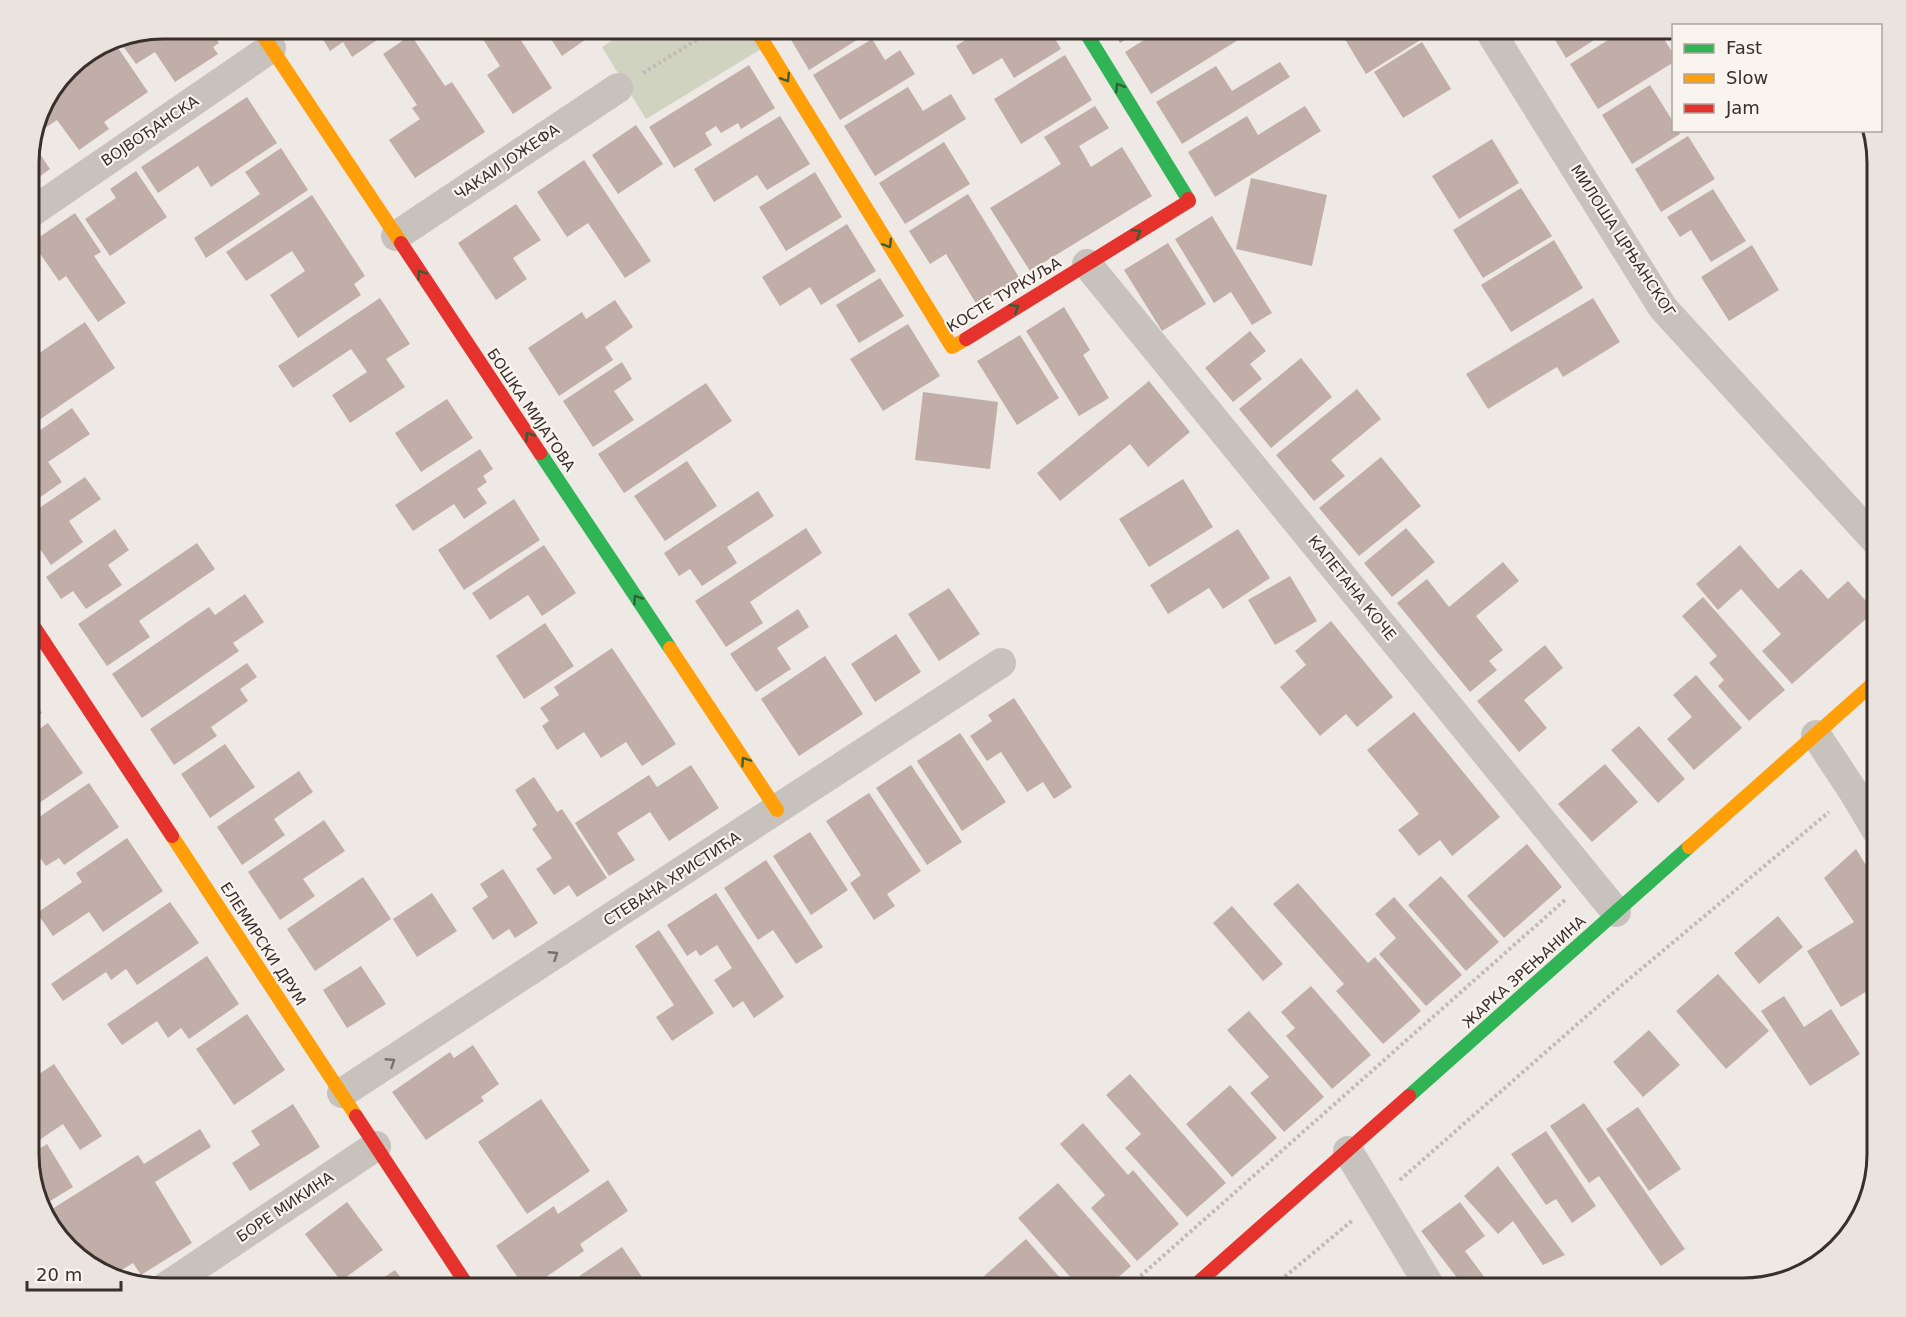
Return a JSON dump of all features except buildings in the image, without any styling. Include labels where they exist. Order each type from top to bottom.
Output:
[{"type":"street","name":"ВОЈВОЂАНСКА","points":[[39,207],[263,39]]},
{"type":"street","name":"БОШКА МИЈАТОВА","points":[[265,39],[777,810]]},
{"type":"street","name":"КОСТЕ ТУРКУЉА","points":[[762,39],[952,347],[1189,201],[1090,39]]},
{"type":"street","name":"МИЛОША ЦРЊАНСКОГ","points":[[1495,39],[1663,308],[1867,530]]},
{"type":"street","name":"ЧАКАИ ЈОЖЕФА","points":[[396,236],[618,88]]},
{"type":"street","name":"КАПЕТАНА КОЧЕ","points":[[1087,264],[1616,912]]},
{"type":"street","name":"ЕЛЕМИРСКИ ДРУМ","points":[[39,634],[463,1278]]},
{"type":"street","name":"СТЕВАНА ХРИСТИЋА","points":[[342,1094],[1001,663]]},
{"type":"street","name":"ЖАРКА ЗРЕЊАНИНА","points":[[1203,1278],[1867,690]]},
{"type":"street","points":[[1816,735],[1867,813]]},
{"type":"street","name":"БОРЕ МИКИНА","points":[[180,1278],[376,1146]]},
{"type":"street","points":[[1348,1151],[1425,1278]]},
{"type":"path","points":[[618,88],[698,39]]},
{"type":"path","points":[[1283,1278],[1378,1200],[1622,985],[1853,791]]},
{"type":"path","points":[[1138,1278],[1589,878]]},
{"type":"green space","points":[[615,39],[761,39],[766,46],[646,119],[602,47]]},
{"type":"traffic: fast","points":[[1090,39],[1188,199]]},
{"type":"traffic: fast","points":[[540,453],[670,648]]},
{"type":"traffic: fast","points":[[1409,1096],[1689,847]]},
{"type":"traffic: slow","points":[[265,39],[401,243]]},
{"type":"traffic: slow","points":[[762,39],[952,347],[966,339]]},
{"type":"traffic: slow","points":[[670,648],[777,810]]},
{"type":"traffic: slow","points":[[1689,847],[1867,689]]},
{"type":"traffic: slow","points":[[172,836],[356,1116]]},
{"type":"traffic: jam","points":[[966,339],[1189,201],[1188,199]]},
{"type":"traffic: jam","points":[[401,243],[540,453]]},
{"type":"traffic: jam","points":[[39,634],[172,836]]},
{"type":"traffic: jam","points":[[1203,1278],[1409,1096]]},
{"type":"traffic: jam","points":[[356,1116],[462,1278]]}]
